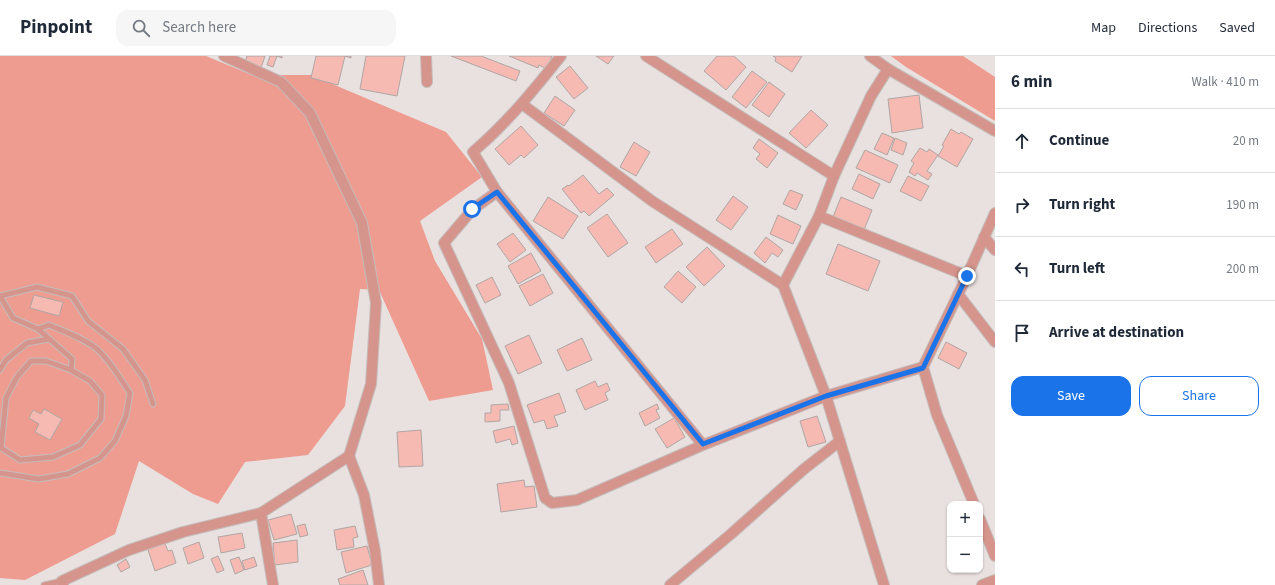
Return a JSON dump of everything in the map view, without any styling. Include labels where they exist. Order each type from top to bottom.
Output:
[{"type":"street","points":[[62,583],[129,550],[183,532],[261,513],[348,456],[371,384],[376,303],[362,223],[310,113],[280,82],[224,56]]},
{"type":"street","points":[[426,56],[427,82]]},
{"type":"street","points":[[561,56],[522,104],[494,133],[472,152],[497,192],[703,444]]},
{"type":"street","points":[[646,56],[834,176]]},
{"type":"street","points":[[870,56],[888,69],[995,130]]},
{"type":"street","points":[[784,285],[819,216],[834,176],[871,96],[888,69]]},
{"type":"street","points":[[522,104],[652,202],[784,285],[826,396],[884,585]]},
{"type":"street","points":[[497,192],[472,209],[444,243],[509,383],[545,498],[552,503],[577,500],[703,444],[826,396],[923,368]]},
{"type":"street","points":[[973,501],[937,415],[923,368],[995,213]]},
{"type":"street","points":[[819,216],[967,276]]},
{"type":"street","points":[[984,238],[995,250]]},
{"type":"street","points":[[958,294],[995,342]]},
{"type":"street","points":[[670,585],[731,534],[804,469],[840,441]]},
{"type":"street","points":[[348,456],[364,495],[375,551],[379,585]]},
{"type":"street","points":[[261,513],[273,585]]},
{"type":"street","points":[[983,526],[995,556]]},
{"type":"street","points":[[982,585],[995,580]]},
{"type":"lane","points":[[71,370],[72,359],[38,329],[13,318],[0,296],[37,287],[72,296],[88,321],[124,349],[145,380],[153,404]]},
{"type":"lane","points":[[0,473],[39,479],[68,474],[100,458],[115,441],[126,416],[130,394],[118,375],[100,352],[76,336],[49,326],[38,329]]},
{"type":"lane","points":[[0,370],[6,360],[27,343],[49,339]]},
{"type":"lane","points":[[31,361],[46,361],[71,370],[90,381],[102,395],[101,419],[80,444],[53,457],[20,460],[0,447],[6,398],[18,377],[31,361]]},
{"type":"lane","points":[[44,585],[62,583]]},
{"type":"shaded area","points":[[0,56],[206,56],[252,75],[311,75],[446,132],[482,177],[420,221],[435,261],[482,339],[493,390],[429,401],[379,290],[360,289],[345,406],[308,455],[245,462],[218,504],[193,494],[139,461],[115,534],[25,580],[0,578]]},
{"type":"shaded area","points":[[891,56],[963,56],[995,77],[995,121],[906,67]]},
{"type":"building","points":[[247,56],[265,56],[261,68],[245,62]]},
{"type":"building","points":[[270,56],[277,56],[273,67],[267,65]]},
{"type":"building","points":[[316,56],[345,56],[338,85],[311,78]]},
{"type":"building","points":[[366,56],[405,56],[397,96],[360,89]]},
{"type":"building","points":[[451,56],[481,56],[520,71],[516,81]]},
{"type":"building","points":[[509,56],[552,56],[547,69],[539,65],[538,68]]},
{"type":"building","points":[[596,56],[614,56],[608,64]]},
{"type":"building","points":[[717,56],[734,56],[746,67],[726,90],[704,71]]},
{"type":"building","points":[[773,56],[802,56],[792,72],[775,61],[776,58]]},
{"type":"building","points":[[570,66],[588,88],[574,99],[556,77]]},
{"type":"building","points":[[752,71],[767,82],[746,108],[732,97]]},
{"type":"building","points":[[769,82],[785,94],[769,117],[752,105]]},
{"type":"building","points":[[919,95],[923,128],[892,133],[888,99]]},
{"type":"building","points":[[555,96],[575,110],[564,126],[544,113]]},
{"type":"building","points":[[811,110],[828,125],[806,148],[789,133]]},
{"type":"building","points":[[521,126],[538,145],[524,158],[521,155],[509,165],[495,149]]},
{"type":"building","points":[[951,129],[959,134],[961,132],[973,139],[957,167],[938,156]]},
{"type":"building","points":[[882,133],[894,138],[887,155],[874,149]]},
{"type":"building","points":[[895,138],[907,143],[903,155],[891,150]]},
{"type":"building","points":[[759,139],[778,153],[767,168],[756,159],[760,154],[753,148]]},
{"type":"building","points":[[634,142],[650,152],[636,176],[620,167]]},
{"type":"building","points":[[920,148],[927,152],[929,149],[938,155],[927,171],[932,174],[928,180],[917,173],[915,176],[909,172],[914,163],[911,161]]},
{"type":"building","points":[[865,150],[898,165],[890,183],[856,168]]},
{"type":"building","points":[[859,174],[880,184],[873,199],[852,189]]},
{"type":"building","points":[[583,175],[599,194],[607,188],[614,195],[589,216],[584,211],[581,213],[562,189],[568,185],[569,186]]},
{"type":"building","points":[[908,176],[929,186],[921,201],[900,191]]},
{"type":"building","points":[[790,190],[803,195],[796,210],[783,204]]},
{"type":"building","points":[[733,196],[748,207],[731,230],[716,220]]},
{"type":"building","points":[[548,197],[578,216],[563,239],[533,221]]},
{"type":"building","points":[[841,197],[872,210],[864,230],[833,217]]},
{"type":"building","points":[[607,214],[628,243],[608,257],[587,228]]},
{"type":"building","points":[[778,215],[801,226],[793,244],[770,234]]},
{"type":"building","points":[[672,229],[683,244],[656,263],[645,247]]},
{"type":"building","points":[[513,233],[526,250],[510,262],[497,244]]},
{"type":"building","points":[[766,237],[783,250],[778,257],[772,253],[765,263],[754,253]]},
{"type":"building","points":[[838,244],[880,261],[868,291],[826,274]]},
{"type":"building","points":[[707,247],[725,266],[704,286],[686,267]]},
{"type":"building","points":[[531,253],[541,271],[518,284],[508,266]]},
{"type":"building","points":[[678,271],[696,287],[682,303],[664,287]]},
{"type":"building","points":[[543,274],[553,293],[530,306],[519,286]]},
{"type":"building","points":[[492,277],[501,295],[485,303],[476,285]]},
{"type":"building","points":[[34,295],[63,302],[59,316],[30,308]]},
{"type":"building","points":[[529,335],[542,363],[518,374],[505,346]]},
{"type":"building","points":[[582,338],[592,360],[567,371],[557,350]]},
{"type":"building","points":[[946,342],[967,353],[959,369],[938,358]]},
{"type":"building","points":[[595,381],[598,387],[607,383],[610,390],[605,393],[608,400],[585,410],[576,390]]},
{"type":"building","points":[[559,393],[566,412],[554,416],[558,426],[547,429],[544,420],[534,423],[527,405]]},
{"type":"building","points":[[508,404],[509,410],[500,410],[500,421],[485,422],[485,413],[491,413],[491,405]]},
{"type":"building","points":[[657,404],[659,409],[656,410],[660,418],[645,426],[639,413]]},
{"type":"building","points":[[44,409],[62,419],[50,440],[35,432],[39,424],[29,418],[33,410],[41,414]]},
{"type":"building","points":[[817,416],[826,442],[808,447],[800,421]]},
{"type":"building","points":[[674,418],[685,437],[667,448],[655,429]]},
{"type":"building","points":[[514,426],[518,443],[512,445],[510,439],[496,443],[493,431]]},
{"type":"building","points":[[421,430],[423,466],[399,467],[397,432]]},
{"type":"building","points":[[524,480],[525,487],[534,486],[537,507],[501,512],[497,484]]},
{"type":"building","points":[[291,514],[297,534],[274,540],[268,520]]},
{"type":"building","points":[[305,524],[308,535],[300,537],[297,526]]},
{"type":"building","points":[[355,526],[358,537],[353,538],[354,547],[337,550],[334,530]]},
{"type":"building","points":[[242,533],[245,548],[221,553],[218,537]]},
{"type":"building","points":[[297,540],[298,562],[275,565],[273,543]]},
{"type":"building","points":[[164,541],[168,551],[172,550],[176,563],[155,571],[147,547]]},
{"type":"building","points":[[199,542],[204,558],[188,564],[183,548]]},
{"type":"building","points":[[367,546],[372,565],[346,573],[341,552]]},
{"type":"building","points":[[218,556],[224,570],[217,573],[211,559]]},
{"type":"building","points":[[239,557],[244,570],[235,574],[230,560]]},
{"type":"building","points":[[254,557],[257,566],[245,570],[242,561]]},
{"type":"building","points":[[126,559],[130,567],[121,572],[117,565]]},
{"type":"building","points":[[363,570],[368,585],[340,585],[338,579]]},
{"type":"route","points":[[472,209],[497,192],[703,444],[826,396],[923,368],[967,276]]}]
